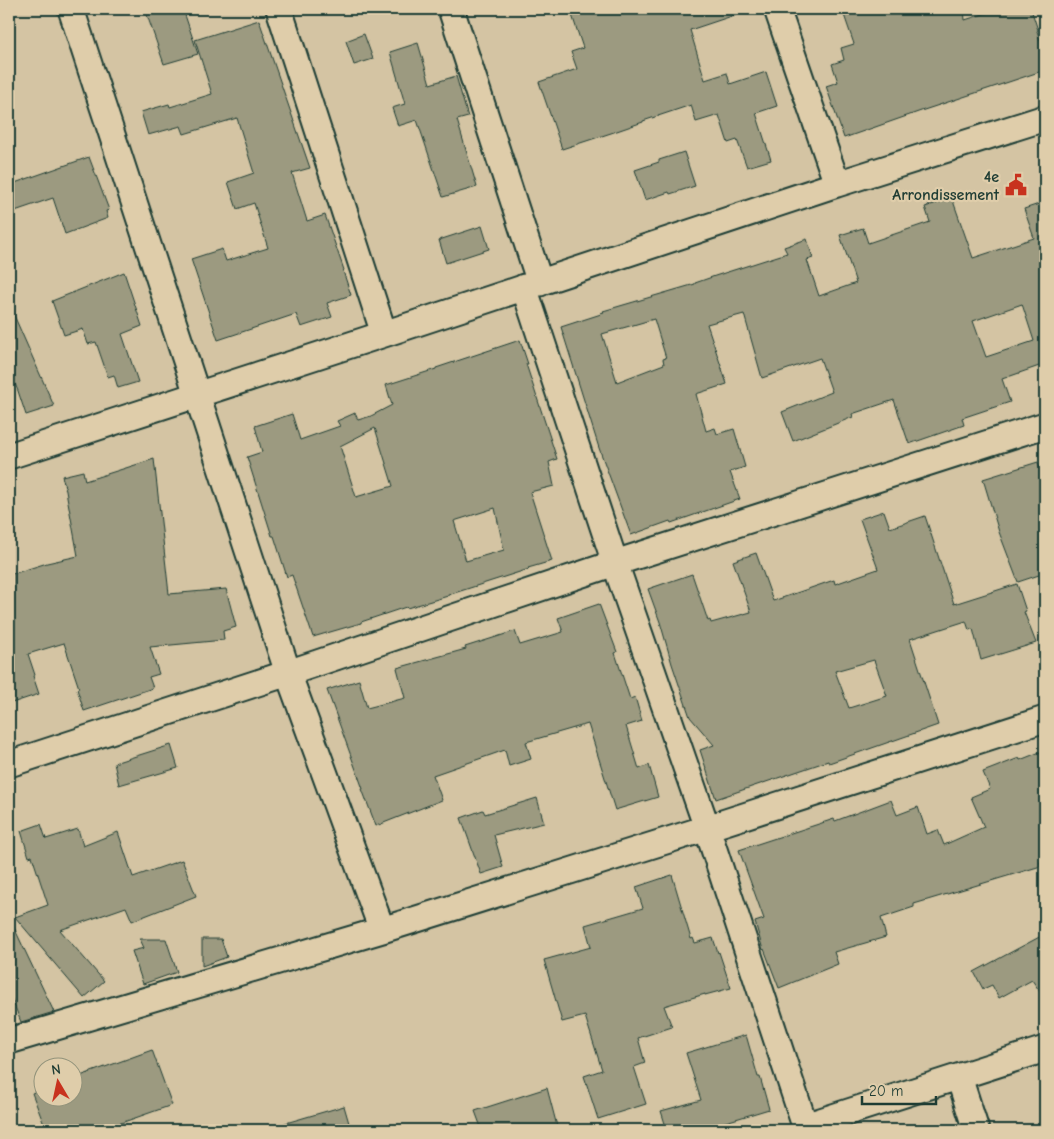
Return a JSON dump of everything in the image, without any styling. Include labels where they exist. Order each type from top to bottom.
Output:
[{"type":"street","points":[[71,9],[288,673],[382,930]]},
{"type":"street","points":[[279,9],[384,334]]},
{"type":"street","points":[[451,9],[615,564],[707,828],[798,1128],[1045,1049]]},
{"type":"street","points":[[777,9],[837,184]]},
{"type":"street","points":[[9,456],[837,184],[1045,118]]},
{"type":"street","points":[[9,764],[615,564],[1045,425]]},
{"type":"street","points":[[9,1041],[382,930],[1045,719]]},
{"type":"street","points":[[960,1077],[976,1130]]},
{"type":"building","points":[[145,9],[183,9],[198,54],[164,64]]},
{"type":"building","points":[[570,9],[743,9],[744,12],[690,30],[705,80],[727,73],[730,84],[766,72],[777,106],[756,113],[771,160],[747,167],[737,140],[728,143],[719,115],[696,122],[691,105],[562,149],[539,82],[577,69],[571,52],[583,48]]},
{"type":"building","points":[[842,9],[964,9],[965,20],[999,9],[1031,9],[1045,56],[1045,70],[844,138],[826,86],[838,82],[832,64],[844,60],[841,48],[854,44]]},
{"type":"building","points":[[259,20],[310,168],[292,173],[307,221],[325,215],[351,295],[327,303],[332,317],[301,327],[296,314],[218,340],[191,259],[222,249],[226,261],[268,248],[254,203],[237,209],[228,182],[254,173],[237,118],[184,134],[181,126],[148,135],[141,112],[169,104],[170,107],[212,94],[195,40]]},
{"type":"building","points":[[364,34],[373,59],[354,65],[346,41]]},
{"type":"building","points":[[418,43],[430,84],[456,76],[468,117],[457,120],[477,187],[443,197],[417,120],[398,126],[392,108],[405,104],[390,52]]},
{"type":"building","points":[[684,152],[695,186],[645,200],[635,170]]},
{"type":"building","points":[[89,157],[109,210],[106,211],[108,218],[65,234],[53,198],[9,213],[9,185]]},
{"type":"building","points":[[952,198],[973,258],[1034,238],[1024,209],[1045,202],[1045,364],[1002,379],[1010,402],[962,418],[964,425],[909,444],[894,400],[852,414],[853,417],[793,441],[782,412],[832,392],[820,358],[762,378],[744,314],[707,324],[727,384],[696,394],[706,431],[715,428],[717,434],[734,429],[745,467],[730,472],[740,499],[631,535],[599,448],[561,327],[601,314],[603,311],[695,284],[787,253],[784,247],[807,239],[813,258],[807,260],[819,296],[856,283],[840,235],[863,228],[868,243],[930,222],[925,207]],"holes":[[[1022,304],[1034,341],[986,357],[973,321]],[[654,319],[666,358],[663,359],[664,364],[617,382],[602,334]]]},
{"type":"building","points":[[482,226],[489,249],[446,263],[439,240]]},
{"type":"building","points":[[124,272],[142,326],[122,334],[138,382],[118,388],[114,375],[108,377],[96,342],[88,344],[83,329],[64,335],[52,301]]},
{"type":"building","points":[[9,304],[54,406],[26,415],[9,370]]},
{"type":"building","points":[[520,340],[557,459],[549,462],[554,486],[530,492],[552,561],[448,596],[406,607],[313,637],[292,575],[287,577],[247,457],[262,452],[255,426],[292,414],[300,440],[340,426],[337,421],[355,413],[358,420],[371,416],[392,405],[386,385]],"holes":[[[375,428],[393,486],[356,497],[340,446]],[[495,508],[504,550],[466,561],[454,521]]]},
{"type":"building","points":[[154,459],[169,594],[226,589],[236,627],[223,631],[224,640],[150,647],[159,674],[149,677],[153,688],[84,711],[77,689],[79,688],[64,643],[28,654],[39,694],[9,704],[9,575],[78,556],[62,476],[83,471],[85,481]]},
{"type":"building","points":[[1038,462],[1045,487],[1045,573],[1018,582],[999,532],[983,479]]},
{"type":"building","points":[[884,511],[890,528],[925,516],[954,604],[1017,584],[1026,611],[1024,612],[1036,643],[981,660],[973,629],[969,630],[966,621],[910,639],[938,725],[829,763],[828,761],[716,799],[700,750],[714,745],[690,717],[648,589],[692,574],[708,621],[710,620],[711,623],[751,612],[733,561],[756,553],[773,601],[834,580],[835,584],[878,569],[860,519]],"holes":[[[874,660],[887,696],[849,708],[835,671]]]},
{"type":"building","points":[[599,604],[617,652],[615,653],[630,699],[635,697],[642,721],[626,726],[639,769],[649,765],[658,797],[615,810],[588,724],[526,742],[531,759],[509,766],[505,750],[433,775],[442,800],[376,826],[327,690],[359,680],[367,708],[405,698],[397,668],[466,649],[465,647],[515,631],[520,645],[563,632],[558,618]]},
{"type":"building","points":[[171,745],[178,768],[119,785],[114,763]]},
{"type":"building","points":[[1045,750],[1045,860],[1040,862],[1041,866],[914,904],[914,907],[881,918],[886,937],[834,952],[838,964],[779,988],[763,950],[755,922],[764,919],[739,850],[834,819],[835,821],[891,800],[897,815],[918,807],[927,834],[938,830],[944,845],[984,827],[971,797],[990,789],[983,772]]},
{"type":"building","points":[[537,798],[544,823],[494,835],[503,867],[481,874],[461,818],[483,810],[485,814]]},
{"type":"building","points":[[41,824],[46,839],[78,829],[83,846],[118,832],[133,877],[182,860],[196,896],[132,921],[126,907],[60,930],[104,981],[84,998],[15,917],[48,905],[32,856],[29,857],[21,831]]},
{"type":"building","points":[[672,875],[691,939],[693,938],[695,943],[713,938],[731,988],[664,1006],[672,1027],[638,1038],[645,1063],[634,1067],[646,1104],[598,1119],[584,1076],[602,1070],[585,1016],[562,1022],[544,960],[591,947],[585,925],[643,908],[636,887]]},
{"type":"building","points":[[9,917],[54,1012],[21,1022],[9,992]]},
{"type":"building","points":[[1045,934],[1045,999],[1032,980],[999,998],[992,985],[983,989],[974,972]]},
{"type":"building","points":[[140,939],[166,939],[177,972],[143,984],[132,951],[144,948]]},
{"type":"building","points":[[202,939],[221,939],[227,957],[202,966]]},
{"type":"building","points":[[746,1035],[769,1109],[699,1130],[667,1130],[661,1111],[701,1100],[686,1053]]},
{"type":"building","points":[[152,1050],[172,1105],[101,1130],[46,1130],[37,1106],[82,1106],[82,1075]]},
{"type":"building","points":[[547,1088],[558,1130],[482,1130],[475,1111]]},
{"type":"building","points":[[344,1106],[351,1130],[280,1130],[279,1125]]},
{"type":"place","name":"4e Arrondissement","points":[[1016,185]]}]
